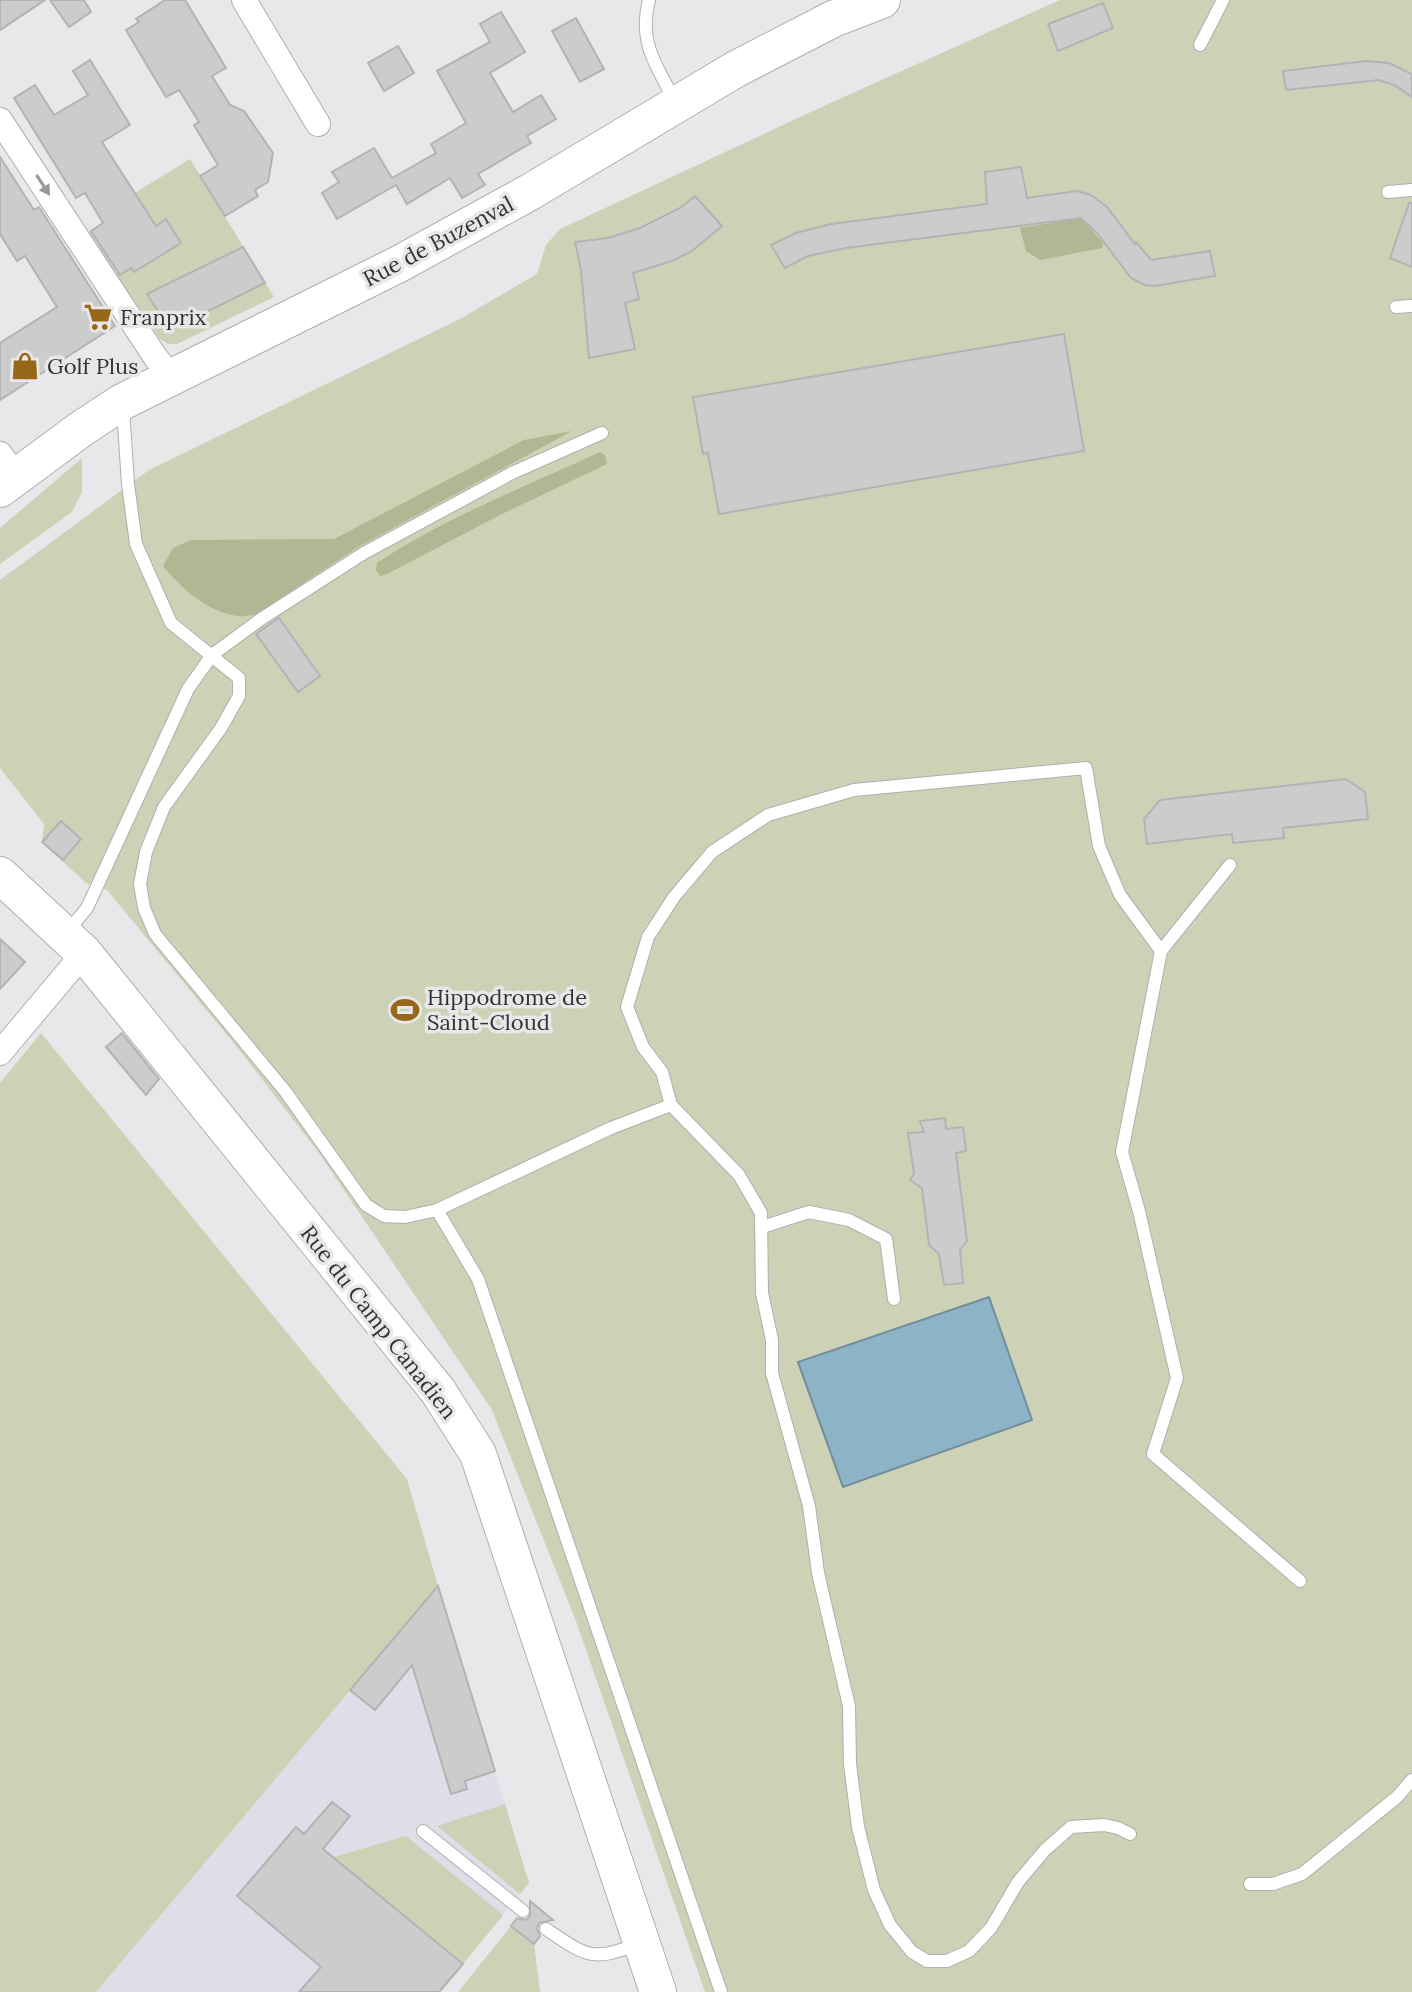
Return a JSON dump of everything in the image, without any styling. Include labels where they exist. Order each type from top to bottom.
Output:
[{"type":"main road","name":"Rue de Buzenval","points":[[5,473],[122,402],[399,264],[530,192],[736,69],[833,19],[882,0]]},
{"type":"main road","name":"Rue du Camp Canadien","points":[[0,875],[74,944],[438,1391],[478,1454],[658,1992]]},
{"type":"street","points":[[244,0],[318,124]]},
{"type":"street","points":[[0,120],[156,358],[171,376]]},
{"type":"street","points":[[0,1053],[74,944]]},
{"type":"lane","points":[[649,0],[644,21],[647,46],[676,104]]},
{"type":"lane","points":[[1200,45],[1222,0]]},
{"type":"lane","points":[[1388,192],[1412,190]]},
{"type":"lane","points":[[1396,307],[1412,306]]},
{"type":"lane","points":[[122,402],[136,544],[171,623],[239,678],[239,696],[221,728],[164,807],[146,852],[140,884],[144,908],[155,934],[285,1091],[366,1205],[384,1216],[405,1217],[437,1210],[611,1128],[671,1105]]},
{"type":"lane","points":[[74,944],[87,908],[188,689],[212,655],[261,619],[364,553],[512,473],[602,433]]},
{"type":"lane","points":[[1130,1834],[1104,1825],[1071,1827],[1045,1850],[1018,1882],[991,1928],[969,1951],[947,1961],[927,1961],[912,1952],[890,1925],[874,1890],[858,1827],[850,1764],[849,1706],[818,1573],[809,1506],[772,1373],[772,1340],[762,1293],[761,1213],[739,1175],[671,1105],[662,1072],[643,1047],[627,1007],[648,937],[674,897],[712,852],[768,815],[854,790],[1086,768],[1099,846],[1120,895],[1161,951]]},
{"type":"lane","points":[[1230,865],[1161,951],[1122,1152],[1139,1211],[1177,1378],[1153,1454],[1300,1581]]},
{"type":"lane","points":[[437,1210],[478,1279],[721,1992]]},
{"type":"lane","points":[[762,1227],[809,1212],[849,1220],[886,1239],[894,1299]]},
{"type":"lane","points":[[1250,1884],[1273,1884],[1302,1874],[1397,1797],[1412,1780]]},
{"type":"lane","points":[[423,1831],[523,1911]]},
{"type":"lane","points":[[546,1929],[587,1954],[603,1956],[641,1942]]},
{"type":"shaded area","points":[[438,1586],[529,1883],[439,1992],[96,1992]]},
{"type":"green space","points":[[1060,0],[1412,0],[1412,1992],[705,1992],[576,1621],[492,1410],[319,1153],[237,1047],[107,890],[86,883],[42,842],[44,824],[0,768],[0,580],[149,470],[460,319],[537,274],[546,245],[560,229]]},
{"type":"green space","points":[[190,159],[274,297],[177,344],[168,344],[160,339],[88,233],[129,207],[125,199]]},
{"type":"green space","points":[[1081,218],[1103,243],[1102,248],[1040,260],[1026,251],[1020,228]]},
{"type":"green space","points":[[572,431],[358,547],[256,614],[230,615],[204,604],[181,586],[163,566],[173,548],[191,540],[334,539],[524,440]]},
{"type":"green space","points":[[600,452],[605,455],[607,464],[387,574],[380,576],[376,570],[377,563],[430,531]]},
{"type":"green space","points":[[82,458],[82,492],[72,512],[0,564],[0,528]]},
{"type":"green space","points":[[41,1033],[407,1479],[438,1586],[96,1992],[0,1992],[0,1083]]},
{"type":"green space","points":[[505,1804],[529,1883],[520,1894],[437,1826]]},
{"type":"green space","points":[[406,1836],[503,1915],[463,1964],[334,1857]]},
{"type":"green space","points":[[511,1926],[534,1944],[540,1992],[458,1992]]},
{"type":"water","points":[[989,1297],[1032,1420],[843,1487],[798,1362]]},
{"type":"building","points":[[0,0],[45,0],[0,30]]},
{"type":"building","points":[[50,0],[84,0],[91,12],[69,27]]},
{"type":"building","points":[[165,0],[185,0],[226,68],[212,76],[230,105],[244,111],[273,153],[268,182],[255,190],[258,196],[225,216],[200,176],[218,165],[194,125],[199,122],[179,90],[166,97],[126,30],[139,22],[136,19]]},
{"type":"building","points":[[1103,3],[1113,28],[1058,51],[1048,24]]},
{"type":"building","points":[[501,12],[525,52],[490,73],[513,112],[541,95],[556,119],[527,136],[531,143],[478,174],[485,185],[462,198],[450,178],[407,204],[396,185],[337,219],[322,193],[339,182],[332,172],[374,148],[392,178],[436,153],[431,144],[466,123],[437,71],[490,42],[480,24]]},
{"type":"building","points":[[576,18],[604,69],[580,82],[552,31]]},
{"type":"building","points":[[398,46],[414,73],[384,91],[368,63]]},
{"type":"building","points":[[90,60],[130,125],[102,142],[156,226],[166,219],[181,243],[134,272],[131,268],[120,275],[91,231],[103,223],[85,193],[76,198],[14,98],[35,85],[54,115],[88,95],[73,71]]},
{"type":"building","points":[[1366,61],[1389,63],[1412,74],[1412,97],[1396,86],[1379,80],[1286,90],[1283,71]]},
{"type":"building","points":[[0,157],[34,210],[39,207],[115,326],[0,400],[0,343],[57,307],[25,256],[17,261],[0,234]]},
{"type":"building","points":[[1021,167],[1027,198],[1077,191],[1091,195],[1107,207],[1151,260],[1210,251],[1215,276],[1145,285],[1131,278],[1097,233],[1081,218],[846,248],[808,256],[785,268],[771,245],[796,233],[831,224],[987,204],[985,172]]},
{"type":"building","points":[[695,196],[722,226],[692,251],[633,273],[639,299],[625,303],[635,349],[589,358],[581,270],[575,242],[608,238],[640,228],[680,208]]},
{"type":"building","points":[[1409,203],[1412,203],[1412,267],[1390,258]]},
{"type":"building","points":[[243,247],[265,283],[170,330],[147,294]]},
{"type":"building","points":[[1064,334],[1084,451],[719,514],[708,453],[703,454],[693,397]]},
{"type":"building","points":[[279,618],[320,676],[298,692],[256,634]]},
{"type":"building","points":[[1346,779],[1365,792],[1368,819],[1283,828],[1284,838],[1233,843],[1232,834],[1147,844],[1144,819],[1160,800]]},
{"type":"building","points":[[61,821],[81,839],[63,860],[42,842]]},
{"type":"building","points":[[0,939],[25,962],[0,989]]},
{"type":"building","points":[[122,1033],[159,1079],[146,1095],[106,1047]]},
{"type":"building","points":[[945,1118],[946,1129],[963,1127],[966,1151],[956,1153],[967,1241],[960,1250],[963,1283],[944,1285],[939,1254],[929,1245],[922,1188],[910,1180],[914,1174],[908,1133],[924,1132],[920,1121]]},
{"type":"building","points":[[438,1586],[495,1771],[465,1781],[467,1789],[451,1794],[412,1665],[375,1710],[350,1690]]},
{"type":"building","points":[[332,1802],[350,1816],[323,1849],[463,1964],[439,1992],[299,1992],[321,1967],[237,1896],[296,1827],[304,1834]]},
{"type":"building","points":[[530,1901],[553,1920],[539,1923],[537,1929],[540,1936],[534,1944],[511,1926],[517,1918],[526,1920],[530,1916]]},
{"type":"place","name":"Franprix","points":[[98,317]]},
{"type":"place","name":"Golf Plus","points":[[25,366]]},
{"type":"place","name":"Hippodrome de Saint-Cloud","points":[[405,1010]]}]
